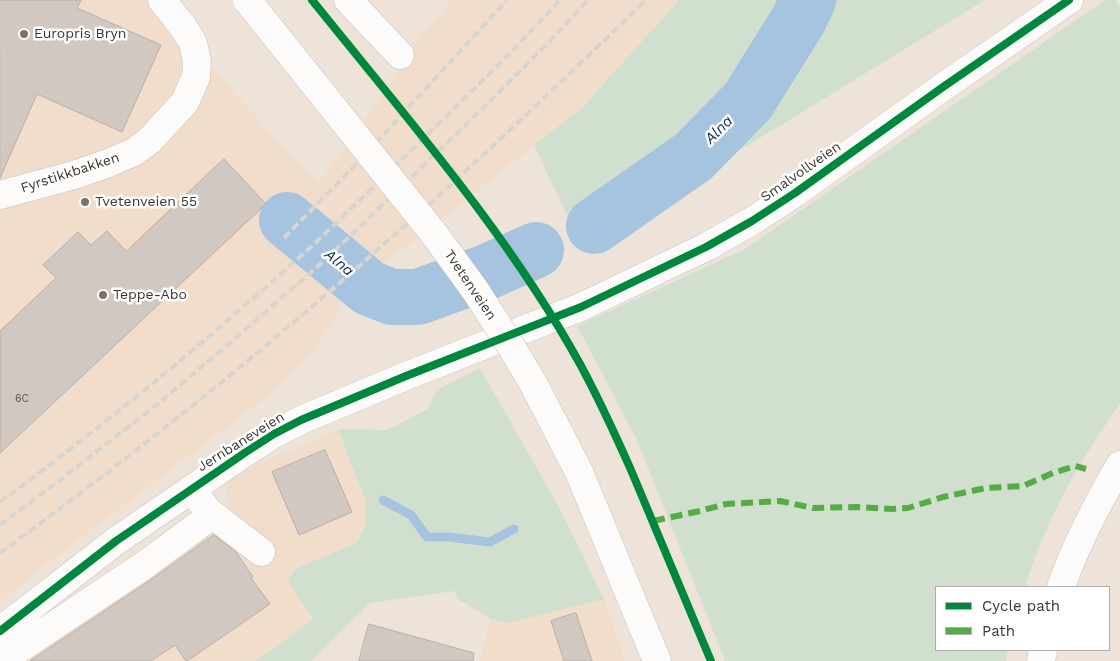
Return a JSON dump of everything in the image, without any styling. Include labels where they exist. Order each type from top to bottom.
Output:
[{"type":"street","name":"Fyrstikkbakken","points":[[0,195],[74,175],[134,152],[148,141],[185,102],[196,76],[197,61],[193,43],[162,0]]},
{"type":"street","name":"Tvetenveien","points":[[247,0],[435,235],[475,290],[511,346],[534,385],[579,472],[657,661]]},
{"type":"street","points":[[348,0],[400,55]]},
{"type":"street","name":"Smalvollveien","points":[[526,329],[581,307],[634,282],[706,247],[752,221],[795,193],[1069,0]]},
{"type":"street","name":"Jernbaneveien","points":[[0,631],[116,541],[260,443],[301,420],[526,329]]},
{"type":"street","points":[[1061,586],[1070,562],[1094,511],[1120,465]]},
{"type":"street","points":[[191,489],[208,511],[261,552]]},
{"type":"street","points":[[0,661],[143,566],[207,519],[209,516],[208,511]]},
{"type":"shaded area","points":[[0,0],[149,0],[318,184],[412,54],[421,31],[429,26],[452,0],[679,0],[581,109],[377,269],[342,301],[334,318],[309,356],[277,389],[54,558],[0,602]]},
{"type":"shaded area","points":[[338,429],[366,503],[366,526],[356,543],[295,569],[289,581],[313,619],[268,653],[254,661],[28,661],[229,518],[225,480]]},
{"type":"shaded area","points":[[604,599],[625,661],[480,661],[491,619],[508,623]]},
{"type":"green space","points":[[679,0],[985,0],[582,247],[534,145],[581,109]]},
{"type":"green space","points":[[1105,0],[1115,0],[1120,8],[1120,404],[1077,469],[1053,515],[1033,562],[1025,586],[935,586],[935,651],[1008,651],[1006,661],[725,661],[636,438],[577,326],[745,249]]},
{"type":"green space","points":[[480,368],[560,509],[604,599],[508,623],[491,619],[458,599],[454,591],[370,603],[311,661],[254,661],[268,653],[313,619],[288,581],[295,569],[356,543],[366,526],[366,503],[338,429],[387,430],[428,409],[437,390]]},
{"type":"building","points":[[0,0],[81,0],[77,8],[161,45],[122,132],[37,94],[0,178]]},
{"type":"building","name":"Teppe-Abo","points":[[224,159],[266,204],[0,453],[0,331],[56,278],[43,265],[78,232],[91,245],[107,231],[126,251]]},
{"type":"building","points":[[325,450],[352,512],[299,535],[272,472]]},
{"type":"building","points":[[214,535],[236,552],[253,577],[251,578],[270,604],[187,661],[175,645],[151,661],[30,661],[152,579]]},
{"type":"building","points":[[576,613],[592,661],[564,661],[551,621]]},
{"type":"building","points":[[369,624],[474,653],[473,661],[359,661]]},
{"type":"waterway","name":"Alna","points":[[594,226],[693,157],[748,101],[799,19],[808,0]]},
{"type":"waterway","name":"Alna","points":[[287,220],[369,288],[392,297],[418,297],[487,272],[536,250]]},
{"type":"waterway","points":[[383,500],[411,515],[427,537],[448,537],[490,542],[514,529]]},
{"type":"railway","points":[[284,238],[365,155],[507,0]]},
{"type":"railway","points":[[0,502],[154,382],[302,255],[482,82],[560,0]]},
{"type":"railway","points":[[0,525],[159,403],[316,268],[478,113],[588,0]]},
{"type":"railway","points":[[0,553],[187,410],[323,298],[473,164],[646,0]]},
{"type":"marked path","points":[[653,521],[726,504],[780,501],[813,508],[908,508],[943,497],[986,488],[1023,486],[1075,466],[1086,469]]},
{"type":"cycle path","points":[[312,0],[454,176],[521,268],[551,315],[580,364],[613,430],[711,661]]},
{"type":"cycle path","points":[[0,631],[116,541],[274,434],[301,420],[406,376],[581,307],[706,247],[752,221],[795,193],[1069,0]]},
{"type":"place","name":"Europris Bryn","points":[[24,34]]},
{"type":"place","name":"Tvetenveien 55","points":[[85,202]]},
{"type":"place","name":"Teppe-Abo","points":[[103,295]]}]
